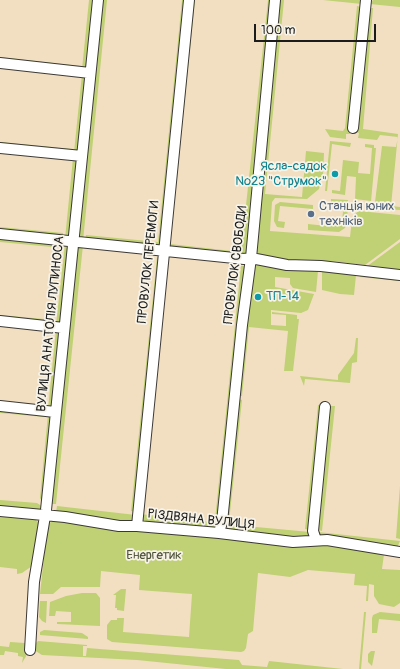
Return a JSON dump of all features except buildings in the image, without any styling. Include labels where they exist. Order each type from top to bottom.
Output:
[{"type":"street","name":"ВУЛИЦЯ АНАТОЛІЯ ЛУПИНОСА","points":[[30,650],[34,582],[45,516],[98,0]]},
{"type":"street","name":"ПРОВУЛОК ПЕРЕМОГИ","points":[[137,526],[189,0]]},
{"type":"street","name":"ПРОВУЛОК СВОБОДИ","points":[[219,533],[222,522],[242,325],[251,258],[275,0]]},
{"type":"street","points":[[353,128],[366,0]]},
{"type":"street","points":[[0,63],[90,73]]},
{"type":"street","points":[[0,148],[82,156]]},
{"type":"street","points":[[0,234],[244,259],[251,258],[287,265],[321,266],[400,275]]},
{"type":"street","points":[[0,321],[64,328]]},
{"type":"street","points":[[0,406],[55,412]]},
{"type":"street","points":[[316,540],[313,531],[325,408]]},
{"type":"street","name":"РІЗДВЯНА ВУЛИЦЯ","points":[[0,511],[65,517],[113,526],[137,526],[219,533],[293,542],[316,540],[400,552]]},
{"type":"green space","points":[[89,0],[94,0],[87,67],[86,69],[82,69]]},
{"type":"green space","points":[[101,0],[107,0],[83,241],[77,237]]},
{"type":"green space","points":[[182,0],[186,0],[160,246],[85,241],[86,235],[158,242]]},
{"type":"green space","points":[[192,0],[195,0],[170,244],[241,252],[268,0],[272,0],[247,255],[169,250]]},
{"type":"green space","points":[[279,0],[284,0],[265,194],[302,197],[306,151],[324,153],[323,175],[319,189],[307,199],[275,198],[272,202],[270,231],[350,237],[352,219],[359,211],[400,215],[400,239],[365,265],[332,261],[318,261],[315,263],[285,263],[258,255],[256,252]]},
{"type":"green space","points":[[323,0],[361,0],[362,4]]},
{"type":"green space","points":[[373,0],[400,0],[400,7],[370,4]]},
{"type":"green space","points":[[357,6],[361,7],[350,134],[346,134],[346,139],[330,137],[325,129],[343,131],[345,128]]},
{"type":"green space","points":[[369,8],[373,8],[363,129],[398,134],[398,137],[380,135],[377,140],[358,138],[359,133],[356,132]]},
{"type":"green space","points":[[0,57],[80,66],[80,69],[0,60]]},
{"type":"green space","points":[[82,74],[87,76],[79,149],[74,152]]},
{"type":"green space","points":[[397,140],[391,206],[400,207],[400,210],[383,209],[375,202],[382,146],[396,147]]},
{"type":"green space","points":[[330,141],[351,143],[350,147],[332,144],[327,191],[325,191]]},
{"type":"green space","points":[[0,142],[72,149],[72,152],[0,145]]},
{"type":"green space","points":[[365,144],[374,145],[374,148],[376,148],[371,201],[355,199],[356,177],[347,176],[345,195],[332,193],[332,190],[340,191],[343,160],[359,162],[358,173],[370,174],[372,148],[365,147]]},
{"type":"green space","points":[[73,158],[78,161],[70,237],[65,239]]},
{"type":"green space","points":[[331,199],[348,200],[347,224],[345,228],[339,232],[308,230],[308,224],[327,226],[328,218],[342,220],[344,204],[331,203]]},
{"type":"green space","points":[[280,202],[313,205],[313,209],[280,206],[278,221],[285,222],[284,228],[277,227],[274,221],[275,205]]},
{"type":"green space","points":[[0,227],[63,233],[63,239],[0,233]]},
{"type":"green space","points":[[0,238],[62,244],[62,248],[0,242]]},
{"type":"green space","points":[[400,242],[400,273],[366,267]]},
{"type":"green space","points":[[65,244],[69,246],[61,323],[56,325]]},
{"type":"green space","points":[[83,245],[56,504],[50,504],[76,249]]},
{"type":"green space","points":[[157,257],[160,258],[136,512],[131,511]]},
{"type":"green space","points":[[256,263],[318,271],[316,292],[293,288],[290,284],[290,278],[275,277],[275,287],[314,294],[308,310],[301,313],[271,310],[271,325],[286,326],[286,315],[272,314],[272,312],[297,315],[297,319],[299,319],[293,371],[284,371],[288,331],[249,327],[242,396],[239,396],[250,274]]},
{"type":"green space","points":[[241,266],[247,266],[220,520],[215,520]]},
{"type":"green space","points":[[322,271],[351,272],[356,275],[354,295],[322,290]]},
{"type":"green space","points":[[361,275],[400,277],[400,281],[360,277]]},
{"type":"green space","points":[[0,315],[55,320],[54,325],[0,320]]},
{"type":"green space","points":[[56,330],[60,333],[53,408],[48,409]]},
{"type":"green space","points":[[356,338],[358,338],[357,362],[352,363],[350,383],[305,379],[304,386],[300,376],[338,380],[338,375],[354,353]]},
{"type":"green space","points":[[239,399],[242,400],[229,522],[225,521]]},
{"type":"green space","points":[[318,405],[323,405],[310,530],[305,529]]},
{"type":"green space","points":[[328,406],[335,406],[322,531],[318,530]]},
{"type":"green space","points":[[0,409],[45,414],[45,417],[0,413]]},
{"type":"green space","points":[[48,414],[51,417],[44,505],[40,498]]},
{"type":"green space","points":[[400,486],[400,539],[396,538]]},
{"type":"green space","points":[[0,500],[37,503],[43,507],[39,512],[0,510]]},
{"type":"green space","points":[[57,506],[136,515],[133,521],[130,522],[56,512]]},
{"type":"green space","points":[[0,514],[34,518],[39,523],[32,566],[22,573],[17,574],[17,569],[0,567]]},
{"type":"green space","points":[[140,514],[220,523],[214,529],[144,523]]},
{"type":"green space","name":"Енергетик","points":[[54,520],[321,542],[384,554],[382,569],[400,570],[400,603],[394,607],[379,604],[374,596],[374,585],[369,584],[368,601],[366,601],[367,586],[354,585],[355,574],[308,570],[290,577],[258,573],[253,631],[248,634],[246,648],[244,651],[241,652],[112,642],[107,639],[107,625],[111,620],[117,620],[117,618],[124,618],[123,632],[189,637],[192,594],[139,590],[140,575],[101,571],[100,587],[61,587],[53,594],[40,594],[47,528],[48,524]]},
{"type":"green space","points":[[224,524],[310,532],[310,534],[305,539],[225,531]]},
{"type":"green space","points":[[318,532],[400,541],[397,548],[322,536]]},
{"type":"green space","points":[[121,589],[126,589],[124,611],[117,610],[117,608],[115,608],[116,595],[113,595]]},
{"type":"green space","points":[[82,593],[96,593],[100,598],[100,626],[57,624],[57,622],[71,622],[71,612],[56,611],[55,616],[49,616],[50,602],[66,596]]},
{"type":"green space","points":[[40,601],[47,601],[46,623],[39,617]]},
{"type":"green space","points":[[364,612],[366,612],[361,669],[359,669]]},
{"type":"green space","points":[[380,612],[400,614],[400,621],[379,619],[377,633],[372,633],[373,615]]},
{"type":"green space","points":[[44,630],[82,633],[88,637],[88,639],[40,635],[40,632]]},
{"type":"green space","points":[[38,641],[87,645],[83,646],[83,656],[86,656],[87,648],[239,660],[242,665],[267,667],[269,661],[343,669],[226,669],[137,660],[42,655],[34,650],[34,645]]},
{"type":"green space","points":[[10,642],[25,643],[29,646],[28,653],[22,663],[23,657],[18,656],[18,653],[5,651],[4,655],[0,655],[0,646],[9,647]]},
{"type":"green space","points":[[371,651],[375,651],[372,666],[368,662],[368,654]]},
{"type":"place","name":"Ясла-садок №23 \"Струмок\"","points":[[335,174]]},
{"type":"place","name":"Станція юних техніків","points":[[311,214]]},
{"type":"place","name":"ТП-14","points":[[258,297]]}]
